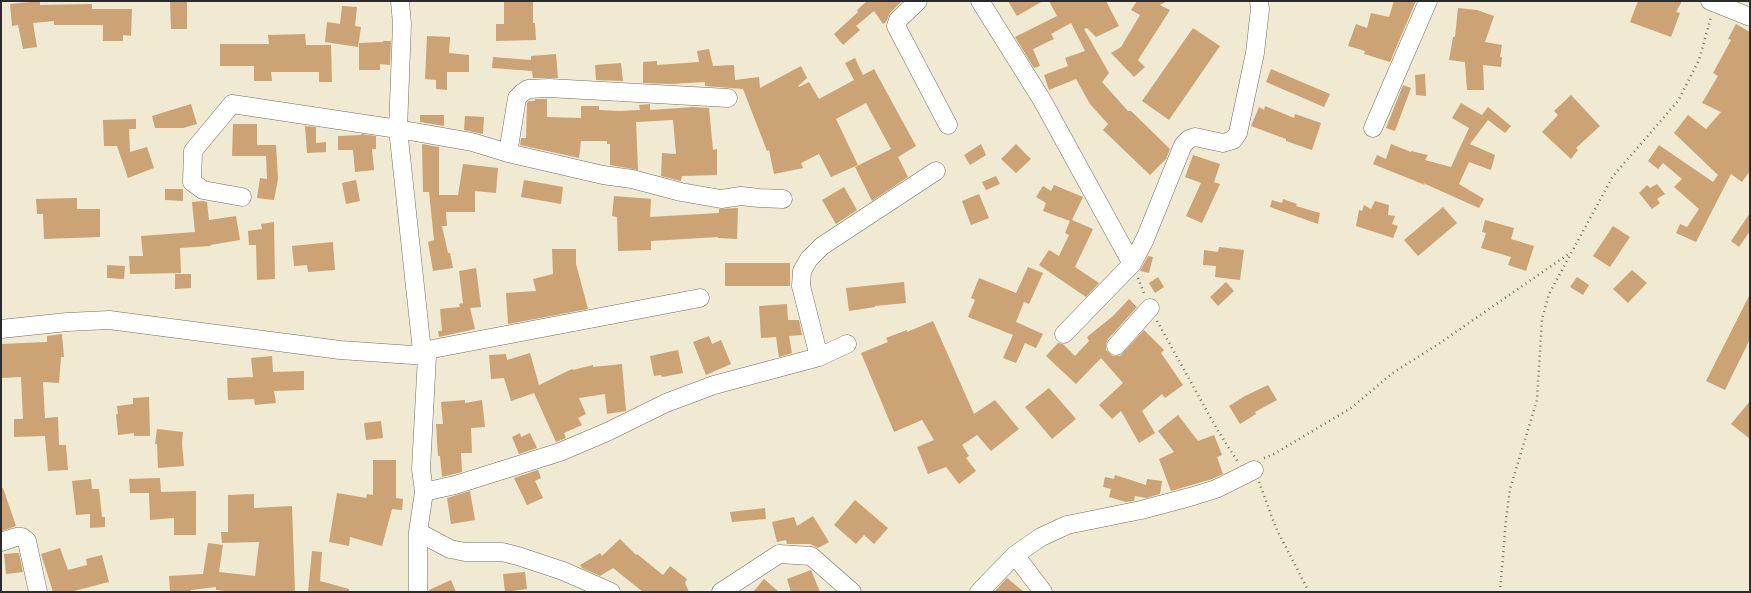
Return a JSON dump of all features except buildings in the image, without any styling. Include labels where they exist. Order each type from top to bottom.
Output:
[{"type":"street","points":[[400,1],[402,24],[398,128],[424,354],[421,469],[424,492],[418,532],[418,592]]},
{"type":"street","points":[[918,1],[898,20],[896,26],[948,124]]},
{"type":"street","points":[[980,1],[1042,100],[1132,264]]},
{"type":"street","points":[[1064,334],[1132,264],[1146,239],[1184,145],[1189,139],[1195,137],[1223,143],[1233,140],[1238,133],[1255,53],[1260,9],[1259,1]]},
{"type":"street","points":[[1373,128],[1428,1]]},
{"type":"street","points":[[1712,2],[1750,17]]},
{"type":"street","points":[[508,153],[517,98],[528,89],[549,88],[728,98]]},
{"type":"street","points":[[242,197],[203,190],[192,182],[193,151],[232,104],[398,128],[472,142],[508,153],[603,175],[632,179],[681,192],[721,199],[741,196],[783,199]]},
{"type":"street","points":[[819,357],[801,286],[802,271],[809,259],[822,246],[936,171]]},
{"type":"street","points":[[1,329],[109,320],[340,350],[424,354],[700,298]]},
{"type":"street","points":[[1116,346],[1150,308]]},
{"type":"street","points":[[424,492],[455,485],[560,452],[607,432],[666,403],[714,384],[819,357],[847,344]]},
{"type":"street","points":[[980,592],[1015,556],[1041,537],[1067,524],[1141,510],[1216,489],[1256,465]]},
{"type":"street","points":[[418,532],[450,549],[465,552],[502,552],[518,556],[563,571],[611,592]]},
{"type":"street","points":[[1,542],[16,537],[22,537],[27,541],[38,592]]},
{"type":"street","points":[[720,592],[779,554],[811,556],[852,592]]},
{"type":"street","points":[[1015,556],[1044,592]]},
{"type":"path","points":[[1500,592],[1510,489],[1537,400],[1542,319],[1548,294],[1613,176],[1678,100],[1699,60],[1712,2]]},
{"type":"path","points":[[1132,264],[1150,308],[1218,431],[1241,468],[1256,465],[1351,408],[1394,372],[1437,345],[1570,253]]},
{"type":"path","points":[[1256,465],[1276,528],[1309,592]]}]
